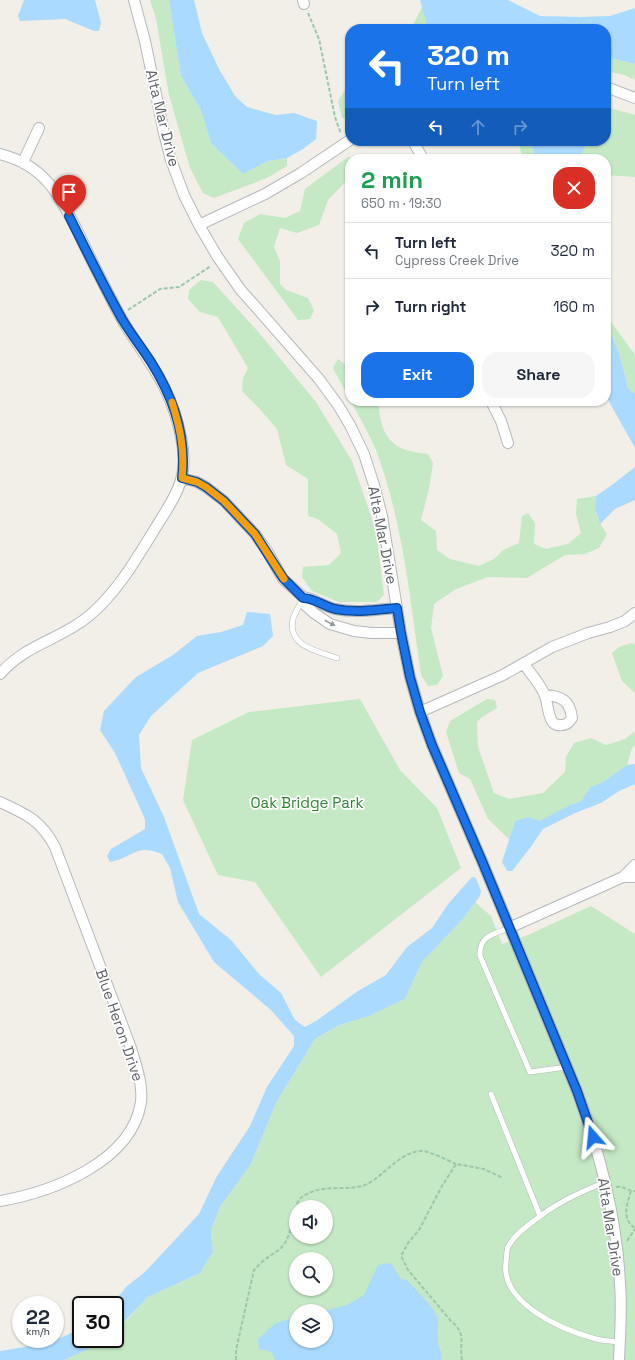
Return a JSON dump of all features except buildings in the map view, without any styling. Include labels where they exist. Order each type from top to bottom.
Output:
[{"type":"street","name":"Alta Mar Drive","points":[[134,0],[145,41],[169,153],[184,195],[199,225],[220,261],[240,289],[319,379],[338,405],[350,425],[364,454],[382,516],[401,633],[410,677],[420,712],[432,745],[495,892],[589,1123],[606,1186],[616,1237],[620,1276],[621,1324],[619,1360]]},
{"type":"street","points":[[611,89],[635,98]]},
{"type":"street","points":[[22,162],[39,128]]},
{"type":"street","points":[[199,225],[265,194],[301,173],[345,144]]},
{"type":"street","points":[[0,154],[10,156],[33,169],[46,180],[58,194],[120,315],[152,363],[171,400],[178,422],[183,446],[184,462],[182,478],[177,491],[135,562],[116,589],[86,618],[69,629],[20,655],[7,665],[0,674]]},
{"type":"street","points":[[494,406],[501,421],[508,443]]},
{"type":"street","points":[[182,478],[197,482],[224,501],[255,534],[283,578],[303,598],[305,604],[314,613],[330,624],[354,631],[372,633],[401,633]]},
{"type":"street","points":[[303,598],[310,598],[321,605],[349,611],[397,608]]},
{"type":"street","points":[[420,712],[490,681],[524,664],[552,647],[625,621],[635,613]]},
{"type":"street","points":[[524,664],[545,695]]},
{"type":"street","name":"Blue Heron Drive","points":[[0,802],[26,813],[39,824],[50,837],[55,847],[131,1048],[140,1077],[141,1101],[134,1124],[122,1142],[112,1153],[94,1166],[62,1183],[33,1194],[0,1200]]},
{"type":"street","points":[[509,928],[623,877],[635,865]]},
{"type":"street","points":[[623,877],[635,877]]},
{"type":"lane","points":[[303,598],[293,625],[294,634],[297,641],[306,648],[337,658]]},
{"type":"lane","points":[[509,928],[486,938],[480,947],[480,956],[530,1072],[567,1067]]},
{"type":"lane","points":[[491,1094],[540,1216]]},
{"type":"lane","points":[[606,1186],[576,1194],[549,1209],[519,1233],[508,1248],[505,1270],[511,1289],[523,1303],[549,1322],[578,1334],[597,1339],[620,1342]]},
{"type":"path","points":[[303,2],[319,38],[335,117],[345,136]]},
{"type":"path","points":[[120,315],[160,289],[179,287],[220,261]]},
{"type":"path","points":[[236,1360],[236,1350],[254,1270],[283,1246],[289,1235],[296,1204],[301,1197],[318,1190],[334,1187],[351,1188],[367,1184],[407,1154],[420,1151],[436,1155],[456,1164],[484,1169],[503,1178]]},
{"type":"path","points":[[456,1164],[442,1186],[419,1230],[408,1243],[401,1256],[408,1270],[451,1320],[458,1326],[462,1334],[462,1360]]},
{"type":"path","points":[[606,1186],[622,1186],[631,1191],[635,1191]]},
{"type":"path","points":[[631,1191],[626,1205],[626,1212],[629,1223],[635,1228]]},
{"type":"green space","points":[[150,0],[169,0],[181,76],[201,110],[211,143],[243,174],[268,161],[287,158],[287,166],[267,178],[214,198],[203,193],[190,168],[169,95],[156,19]]},
{"type":"green space","points":[[423,5],[427,24],[414,24]]},
{"type":"green space","points":[[611,58],[635,64],[635,80],[624,75],[611,72]]},
{"type":"green space","points":[[345,90],[345,119],[342,118],[338,101]]},
{"type":"green space","points":[[611,108],[635,115],[635,177],[611,175],[611,154],[582,154],[585,146],[611,146]]},
{"type":"green space","points":[[519,146],[532,146],[534,154],[522,154]]},
{"type":"green space","points":[[345,159],[345,182],[328,200],[319,225],[297,233],[280,228],[274,247],[280,261],[280,284],[286,290],[308,298],[314,310],[310,319],[298,320],[238,239],[244,223],[260,214],[285,218],[300,211],[305,189]]},
{"type":"green space","points":[[201,280],[213,282],[260,334],[316,402],[352,461],[376,530],[384,595],[377,602],[339,602],[312,591],[302,577],[303,567],[329,565],[341,553],[337,534],[318,519],[308,516],[308,479],[286,465],[277,429],[242,391],[243,378],[248,368],[218,317],[200,312],[188,299],[189,290]]},
{"type":"green space","points":[[611,322],[635,355],[635,394],[628,389],[621,360],[611,333]]},
{"type":"green space","points":[[338,359],[345,364],[345,391],[333,368]]},
{"type":"green space","points":[[354,406],[379,406],[384,431],[392,442],[406,450],[428,454],[433,463],[429,489],[421,520],[436,531],[437,550],[450,559],[479,566],[494,559],[503,550],[519,543],[522,516],[528,513],[535,523],[534,544],[546,549],[568,544],[581,533],[576,514],[577,499],[596,496],[595,507],[597,516],[607,534],[599,548],[585,554],[565,555],[527,578],[488,577],[456,589],[434,604],[431,628],[443,676],[437,685],[428,686],[421,675],[409,589],[393,505],[376,450]]},
{"type":"green space","points":[[632,643],[635,645],[635,693],[622,681],[612,653],[619,647]]},
{"type":"green space","name":"Oak Bridge Park","points":[[360,699],[400,770],[437,808],[461,868],[321,977],[255,882],[218,875],[183,800],[192,740],[249,712]]},
{"type":"green space","points":[[487,699],[495,700],[497,708],[482,717],[477,722],[478,747],[494,793],[509,799],[543,793],[565,772],[566,757],[574,743],[591,738],[606,745],[625,739],[635,731],[635,745],[632,748],[627,765],[603,782],[591,787],[581,801],[570,805],[540,822],[528,817],[515,821],[509,839],[488,819],[470,779],[459,773],[446,732],[450,721]]},
{"type":"green space","points":[[475,902],[491,916],[502,944],[528,935],[591,906],[635,934],[635,1360],[64,1360],[90,1348],[124,1348],[124,1323],[148,1297],[200,1273],[213,1252],[211,1230],[220,1207],[251,1164],[276,1103],[315,1039],[339,1025],[367,1017],[405,999],[422,962],[461,921]]},
{"type":"water","points":[[24,0],[95,0],[101,23],[99,31],[94,31],[65,19],[20,21],[18,16]]},
{"type":"water","points":[[169,0],[194,0],[202,33],[219,69],[235,96],[247,107],[276,115],[294,113],[317,121],[316,139],[303,149],[287,158],[268,161],[243,174],[211,143],[201,110],[181,76]]},
{"type":"water","points":[[420,0],[508,0],[540,16],[610,16],[635,8],[635,64],[611,58],[611,24],[427,24]]},
{"type":"water","points":[[532,146],[585,146],[582,154],[534,154]]},
{"type":"water","points":[[611,333],[621,360],[628,389],[635,394],[635,448],[611,405]]},
{"type":"water","points":[[635,467],[635,500],[615,509],[600,524],[595,509],[596,496]]},
{"type":"water","points":[[247,612],[270,614],[273,636],[263,646],[198,673],[151,716],[139,735],[141,768],[164,817],[199,914],[231,940],[259,974],[281,993],[295,1020],[305,1027],[316,1021],[358,991],[386,975],[407,947],[432,928],[449,903],[472,877],[476,878],[481,891],[480,896],[461,921],[422,962],[405,999],[367,1017],[339,1025],[315,1039],[276,1103],[251,1164],[220,1207],[211,1230],[213,1252],[200,1273],[148,1297],[124,1322],[124,1296],[119,1296],[127,1286],[145,1272],[199,1214],[217,1176],[250,1126],[267,1087],[294,1046],[294,1036],[271,1010],[214,962],[178,902],[170,868],[162,854],[146,850],[135,852],[124,858],[110,862],[107,856],[111,849],[145,829],[145,819],[115,753],[100,730],[104,711],[136,677],[173,655],[197,636],[221,632],[243,625]]},
{"type":"water","points":[[635,764],[635,784],[619,791],[601,803],[575,813],[543,829],[512,871],[507,871],[502,862],[515,821],[528,817],[540,821],[570,805],[581,801],[591,787],[603,782],[627,765]]},
{"type":"water","points":[[391,1263],[401,1279],[407,1280],[435,1312],[438,1321],[438,1345],[441,1352],[441,1360],[275,1360],[272,1352],[259,1349],[258,1340],[266,1331],[279,1322],[289,1319],[289,1348],[333,1348],[333,1309],[347,1305],[364,1295],[378,1265]]},
{"type":"water","points":[[72,1332],[72,1348],[90,1348],[64,1360],[0,1360],[0,1351],[19,1348],[64,1348],[64,1336]]},
{"type":"slow traffic","points":[[172,402],[183,446],[184,462],[182,478],[197,482],[224,501],[255,534],[284,579]]},
{"type":"route","points":[[69,216],[112,301],[127,327],[152,363],[171,400],[178,422],[183,446],[184,462],[182,478],[197,482],[224,501],[255,534],[283,578],[303,598],[310,598],[321,605],[349,611],[397,608],[410,677],[420,712],[432,745],[482,861],[577,1091],[593,1137]]}]
